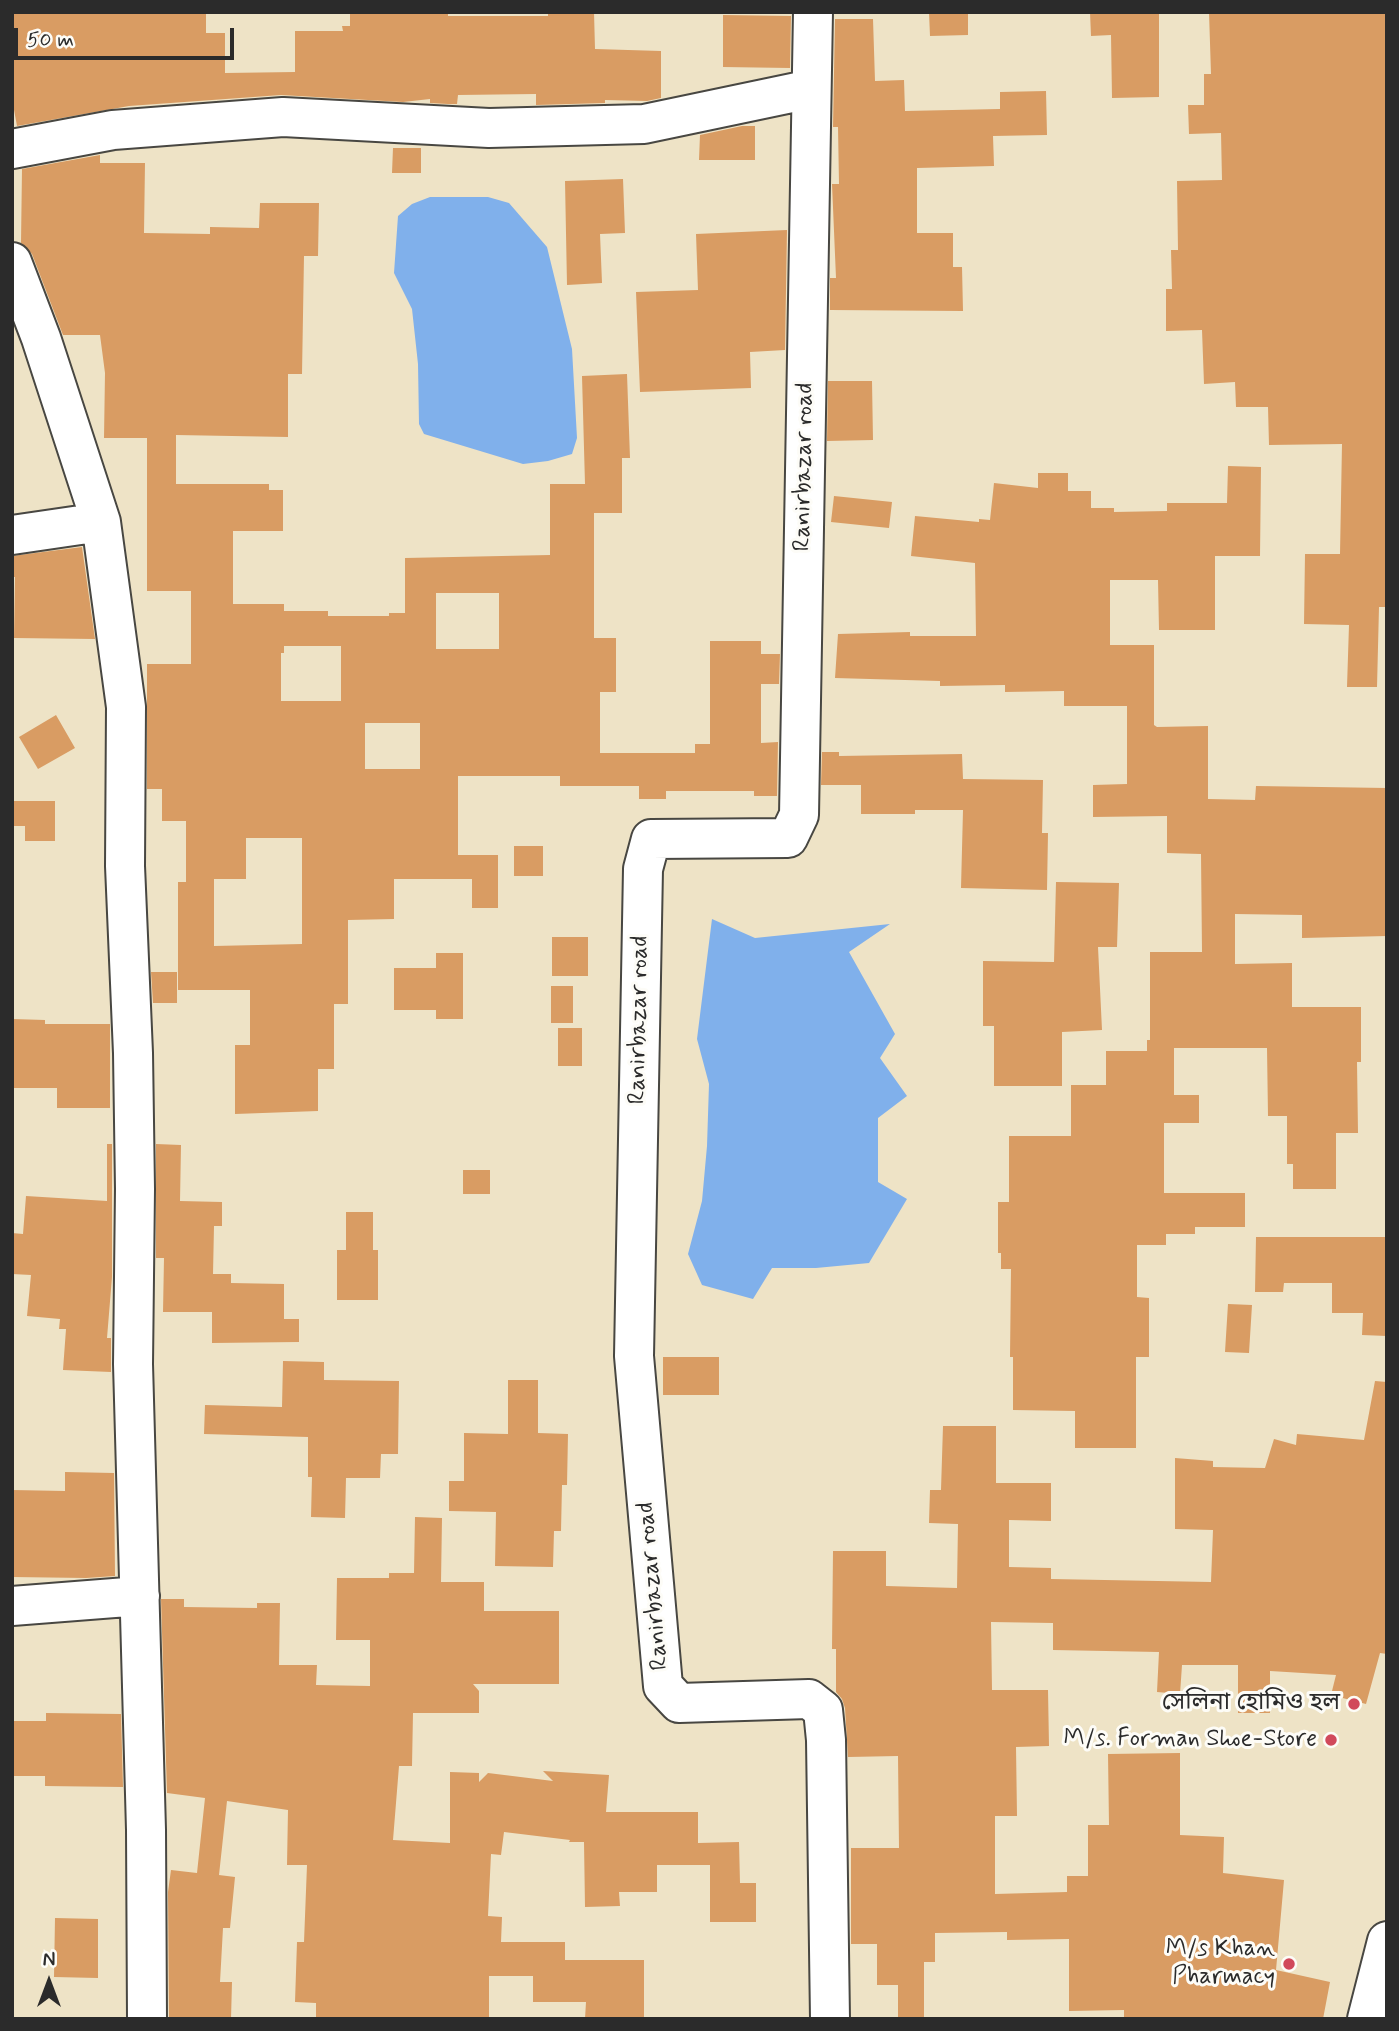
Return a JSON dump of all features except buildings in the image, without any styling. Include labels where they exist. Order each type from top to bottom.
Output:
[{"type":"street","name":"Ranirbazar road","points":[[813,12],[799,815],[788,838],[651,839],[643,869],[634,1356],[663,1686],[680,1703],[809,1699],[823,1710],[826,1740],[830,2019]]},
{"type":"street","points":[[12,149],[113,130],[284,117],[489,128],[643,124],[811,89]]},
{"type":"street","points":[[12,262],[41,338],[101,522],[126,707],[124,866],[133,1053],[133,1364],[148,1955],[147,2019]]},
{"type":"street","points":[[12,535],[101,522]]},
{"type":"street","points":[[12,1606],[140,1596]]},
{"type":"street","points":[[1367,2019],[1387,1941]]},
{"type":"water","points":[[430,197],[488,197],[509,203],[547,247],[572,349],[577,438],[572,454],[523,464],[424,434],[419,424],[418,364],[412,309],[394,273],[398,216],[412,204]]},
{"type":"water","points":[[712,919],[755,938],[890,924],[849,952],[895,1034],[880,1058],[907,1096],[878,1118],[878,1182],[907,1199],[869,1263],[816,1268],[772,1268],[753,1299],[702,1285],[688,1254],[702,1201],[707,1146],[709,1084],[697,1039]]},
{"type":"place","name":"সেলিনা হোমিও হল","points":[[1354,1704]]},
{"type":"place","name":"M/s. Forman Shoe-Store","points":[[1331,1740]]},
{"type":"place","name":"M/s Khan Pharmacy","points":[[1289,1964]]}]
